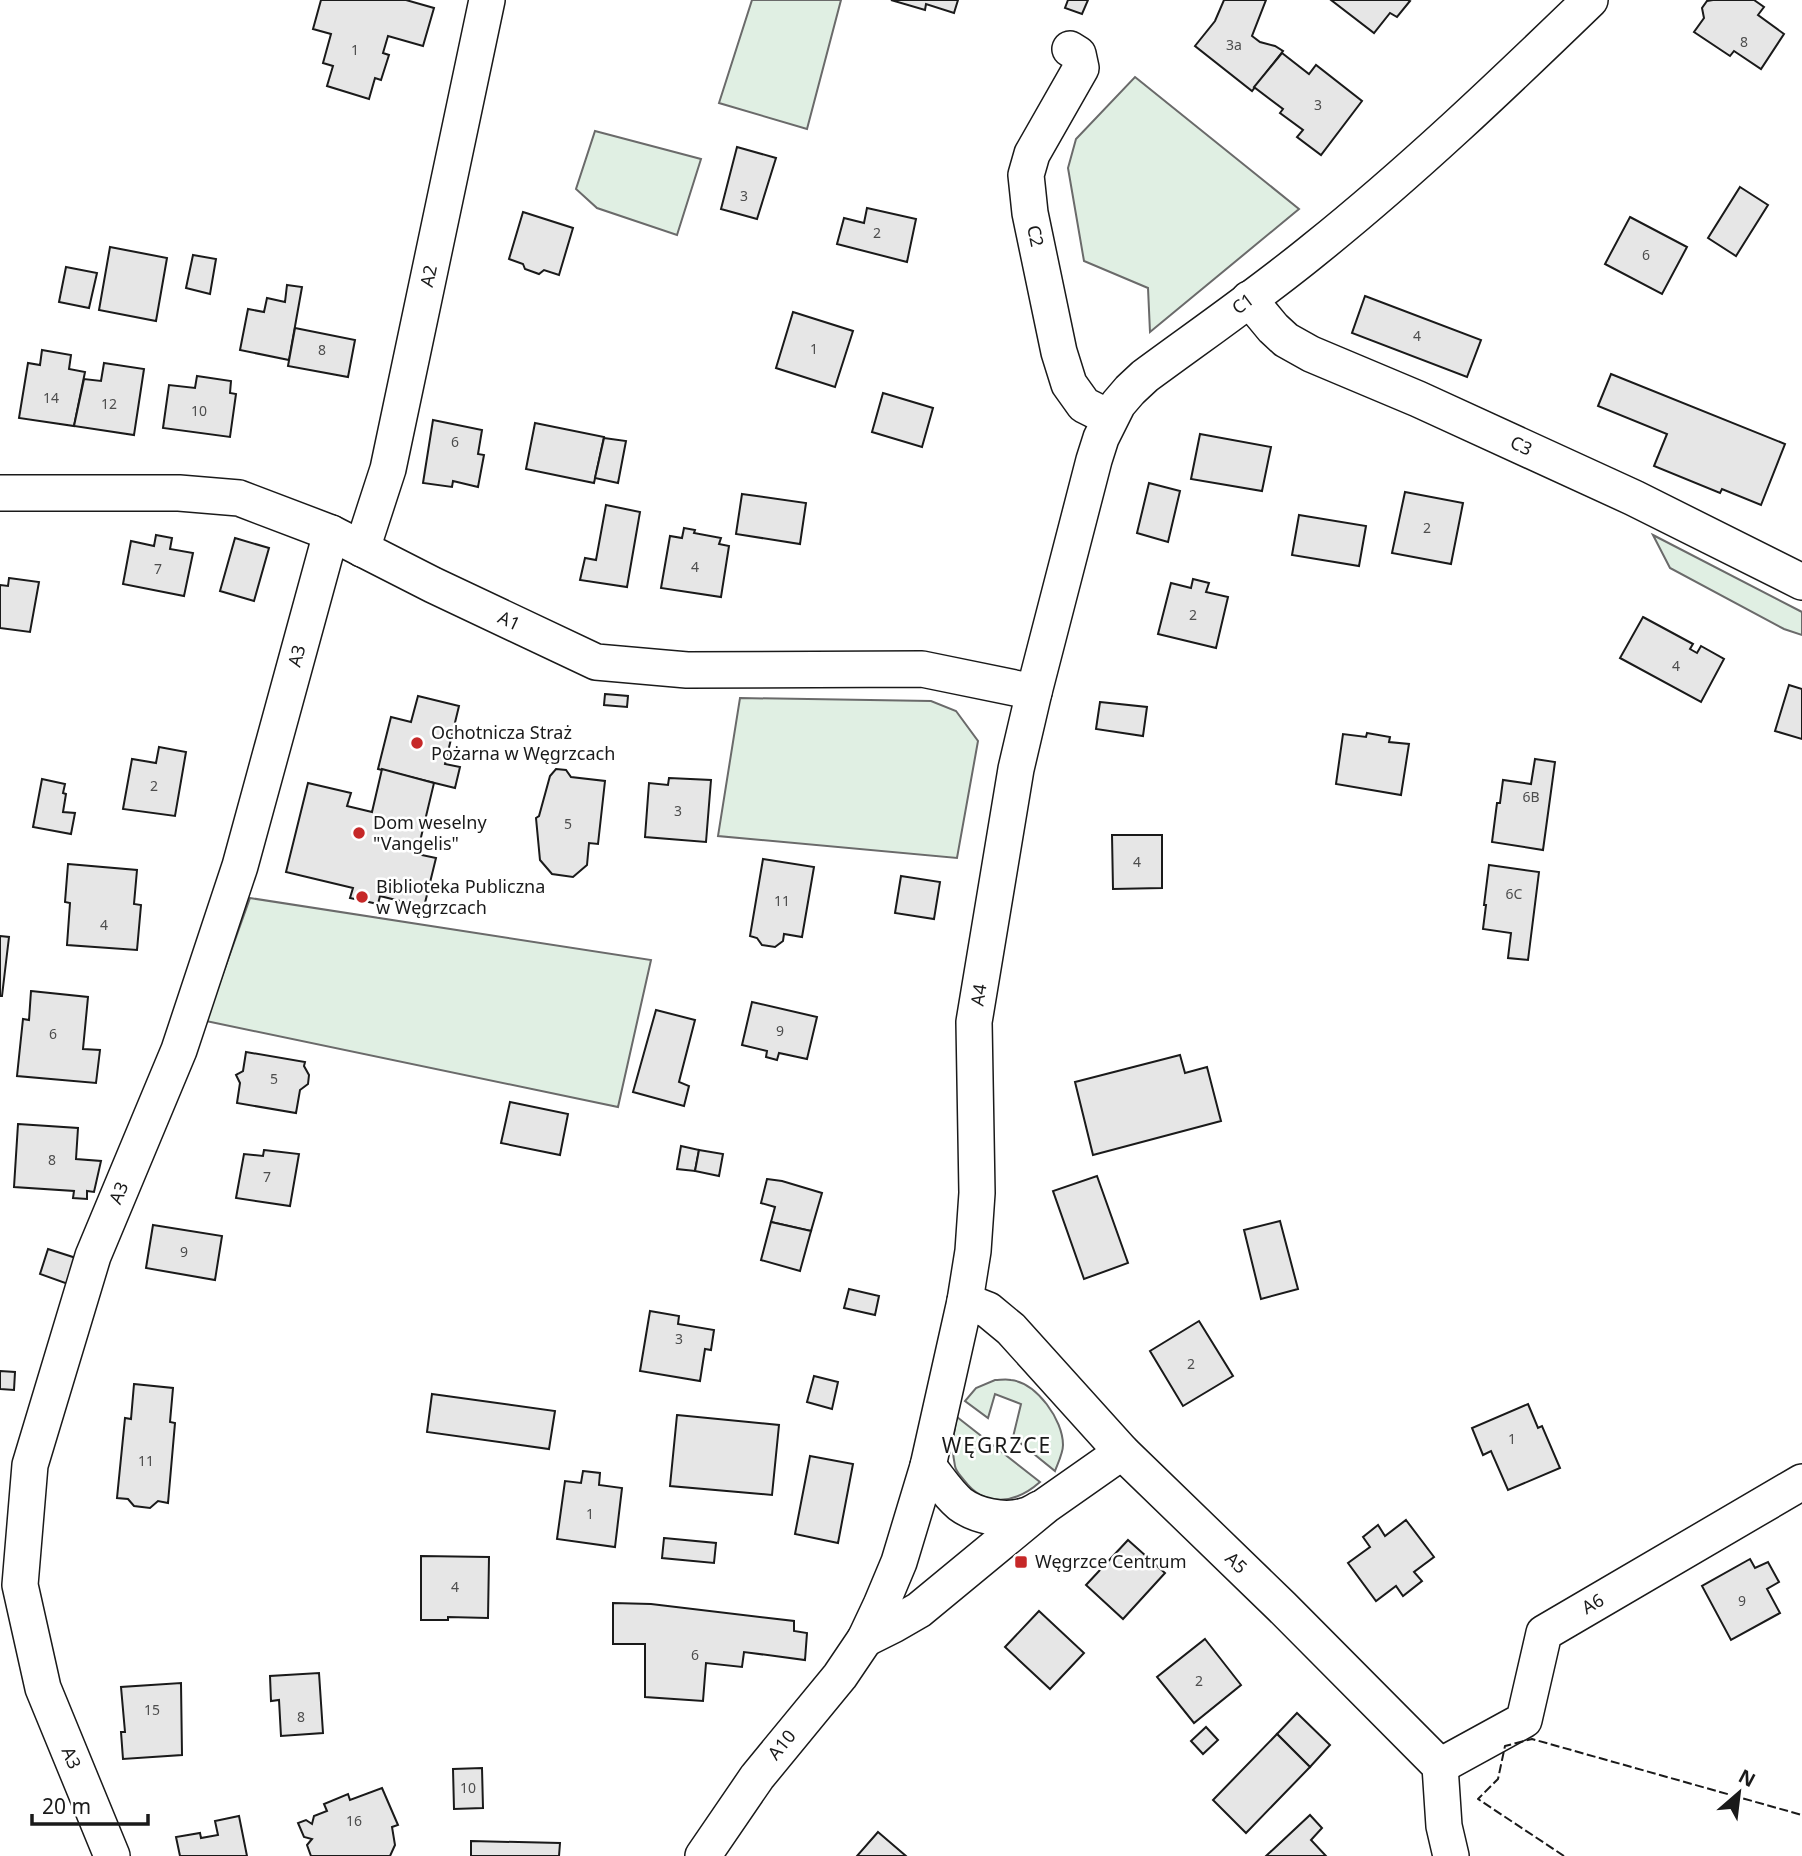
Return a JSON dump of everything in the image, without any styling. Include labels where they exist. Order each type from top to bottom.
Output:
[{"type":"street","name":"A2","points":[[362,550],[388,469],[487,0]]},
{"type":"street","name":"C1","points":[[1034,692],[1094,460],[1110,418],[1129,390],[1314,250],[1370,204],[1590,0]]},
{"type":"street","name":"C2","points":[[1070,49],[1078,54],[1081,68],[1032,154],[1026,175],[1030,213],[1059,352],[1069,384],[1084,405],[1110,418]]},
{"type":"street","name":"C3","points":[[1249,299],[1286,340],[1311,354],[1418,399],[1634,498],[1802,582]]},
{"type":"street","name":"A1","points":[[0,493],[179,493],[239,498],[331,533],[433,585],[596,662],[687,670],[922,669],[1034,692]]},
{"type":"street","name":"A3","points":[[111,1856],[43,1688],[20,1585],[30,1465],[93,1256],[179,1050],[240,866],[331,533]]},
{"type":"street","name":"A4","points":[[965,1301],[973,1251],[977,1193],[974,1022],[1012,788],[1034,692]]},
{"type":"street","name":"A5","points":[[965,1301],[988,1310],[1012,1329],[1122,1452],[1282,1607],[1440,1766]]},
{"type":"street","name":"A10","points":[[704,1856],[757,1777],[840,1676],[864,1639],[886,1595],[899,1562],[928,1465],[965,1301]]},
{"type":"street","points":[[864,1639],[919,1610],[1045,1506],[1122,1452]]},
{"type":"street","points":[[928,1465],[951,1495],[973,1512],[1010,1518],[1024,1517],[1045,1506]]},
{"type":"street","name":"A6","points":[[1440,1766],[1524,1720],[1544,1633],[1802,1482]]},
{"type":"street","points":[[1440,1766],[1444,1826],[1451,1856]]},
{"type":"green space","points":[[752,0],[841,0],[807,129],[719,103]]},
{"type":"green space","points":[[1135,77],[1299,209],[1150,332],[1148,288],[1084,261],[1068,168],[1076,139]]},
{"type":"green space","points":[[595,131],[701,159],[677,235],[597,208],[576,189]]},
{"type":"green space","points":[[1653,535],[1802,612],[1802,635],[1784,629],[1670,568]]},
{"type":"green space","points":[[740,698],[931,701],[956,711],[978,741],[957,858],[718,836]]},
{"type":"green space","points":[[250,898],[651,960],[618,1107],[206,1021]]},
{"type":"green space","points":[[995,1380],[1021,1383],[1047,1404],[1062,1435],[1063,1445],[1055,1471],[1013,1437],[1021,1404],[995,1394],[988,1418],[965,1401],[976,1388]]},
{"type":"green space","points":[[957,1417],[1040,1482],[1021,1495],[1001,1500],[991,1499],[972,1489],[955,1466],[953,1442]]},
{"type":"building","points":[[321,0],[406,0],[434,8],[423,46],[388,36],[383,53],[389,55],[381,80],[375,78],[369,99],[327,86],[333,66],[323,63],[331,34],[313,29]]},
{"type":"building","points":[[891,0],[958,0],[954,13],[926,4],[925,10]]},
{"type":"building","points":[[1068,0],[1088,0],[1082,14],[1065,8]]},
{"type":"building","points":[[1224,0],[1266,0],[1252,36],[1283,51],[1252,91],[1195,46],[1215,21]]},
{"type":"building","points":[[1331,0],[1410,1],[1397,17],[1390,13],[1374,33]]},
{"type":"building","points":[[1754,0],[1764,7],[1758,15],[1784,34],[1761,69],[1734,51],[1730,56],[1694,32],[1704,18],[1702,8],[1707,1]]},
{"type":"building","points":[[1282,53],[1309,74],[1316,65],[1362,101],[1321,155],[1297,137],[1303,130],[1280,113],[1283,109],[1254,87]]},
{"type":"building","points":[[737,147],[776,158],[757,219],[721,209]]},
{"type":"building","points":[[1740,187],[1768,205],[1736,256],[1708,238]]},
{"type":"building","points":[[867,208],[916,219],[907,262],[837,244],[844,218],[864,223]]},
{"type":"building","points":[[523,212],[573,228],[559,275],[544,270],[539,274],[509,259]]},
{"type":"building","points":[[1630,217],[1687,247],[1662,294],[1605,264]]},
{"type":"building","points":[[110,247],[167,258],[156,321],[99,310]]},
{"type":"building","points":[[193,255],[216,259],[210,294],[186,288]]},
{"type":"building","points":[[66,267],[97,273],[89,308],[59,302]]},
{"type":"building","points":[[287,285],[302,287],[289,360],[240,350],[248,309],[264,312],[267,298],[285,302]]},
{"type":"building","points":[[1365,296],[1481,340],[1467,377],[1352,333]]},
{"type":"building","points":[[793,312],[853,331],[835,387],[776,368]]},
{"type":"building","points":[[295,328],[355,340],[348,377],[288,366]]},
{"type":"building","points":[[42,350],[71,355],[69,369],[85,372],[74,426],[19,418],[28,363],[40,365]]},
{"type":"building","points":[[104,363],[144,369],[134,435],[74,426],[84,379],[101,381]]},
{"type":"building","points":[[1611,374],[1785,444],[1761,505],[1722,489],[1720,493],[1654,466],[1667,434],[1598,406]]},
{"type":"building","points":[[197,376],[231,381],[230,393],[236,394],[230,437],[163,428],[169,385],[195,388]]},
{"type":"building","points":[[883,393],[933,408],[922,447],[872,432]]},
{"type":"building","points":[[433,420],[482,430],[478,454],[484,455],[478,487],[453,481],[452,487],[423,483]]},
{"type":"building","points":[[535,423],[604,437],[594,483],[526,469]]},
{"type":"building","points":[[1200,434],[1271,447],[1262,491],[1191,479]]},
{"type":"building","points":[[604,438],[626,441],[618,483],[595,478]]},
{"type":"building","points":[[1149,483],[1180,491],[1168,542],[1137,533]]},
{"type":"building","points":[[1405,492],[1463,503],[1451,564],[1392,553]]},
{"type":"building","points":[[742,494],[806,503],[800,544],[736,534]]},
{"type":"building","points":[[606,505],[640,512],[627,587],[580,580],[585,558],[596,560]]},
{"type":"building","points":[[1299,515],[1366,526],[1359,566],[1292,555]]},
{"type":"building","points":[[684,528],[695,530],[694,533],[721,538],[719,544],[729,546],[721,597],[661,588],[670,536],[682,538]]},
{"type":"building","points":[[156,535],[172,538],[170,549],[193,553],[184,596],[123,584],[131,541],[154,546]]},
{"type":"building","points":[[235,538],[269,548],[254,601],[220,591]]},
{"type":"building","points":[[9,578],[39,582],[30,632],[0,628],[0,585],[8,586]]},
{"type":"building","points":[[1193,579],[1209,583],[1206,592],[1228,597],[1216,648],[1158,634],[1171,583],[1191,588]]},
{"type":"building","points":[[1643,617],[1693,644],[1690,649],[1697,653],[1701,646],[1724,659],[1701,702],[1620,658]]},
{"type":"building","points":[[1789,685],[1802,689],[1802,739],[1775,731]]},
{"type":"building","points":[[605,694],[628,696],[627,707],[604,705]]},
{"type":"building","name":"Ochotnicza Straż Pożarna w Węgrzcach","points":[[418,696],[459,706],[445,764],[460,767],[455,788],[378,769],[391,717],[411,722]]},
{"type":"building","points":[[1100,702],[1147,707],[1143,736],[1096,729]]},
{"type":"building","points":[[1367,733],[1390,737],[1389,742],[1409,744],[1401,795],[1336,784],[1343,734],[1366,737]]},
{"type":"building","points":[[159,747],[186,752],[175,816],[123,809],[132,759],[156,763]]},
{"type":"building","points":[[1535,759],[1555,762],[1543,850],[1492,842],[1503,780],[1531,784]]},
{"type":"building","name":"Dom weselny \"Vangelis\"","points":[[382,769],[434,783],[417,854],[436,858],[424,907],[380,896],[378,904],[350,898],[353,888],[286,872],[308,783],[351,793],[347,806],[372,812]]},
{"type":"building","points":[[556,769],[566,770],[571,777],[605,781],[598,844],[589,843],[587,865],[573,877],[552,874],[540,860],[536,818],[539,816],[550,776]]},
{"type":"building","points":[[669,778],[711,780],[706,842],[645,837],[649,783],[668,785]]},
{"type":"building","points":[[42,779],[65,784],[63,812],[75,813],[71,834],[33,827]]},
{"type":"building","points":[[1112,835],[1162,835],[1162,888],[1113,889]]},
{"type":"building","points":[[763,859],[814,867],[802,937],[784,934],[783,941],[775,947],[762,945],[757,938],[750,936]]},
{"type":"building","points":[[68,864],[137,870],[134,904],[141,905],[137,950],[67,945],[70,903],[65,902]]},
{"type":"building","points":[[1489,865],[1539,872],[1528,960],[1508,958],[1511,933],[1483,929]]},
{"type":"building","points":[[901,876],[940,882],[934,919],[895,913]]},
{"type":"building","points":[[0,936],[9,937],[2,996],[0,996]]},
{"type":"building","points":[[31,991],[88,997],[83,1049],[100,1050],[96,1083],[17,1076],[23,1019],[29,1020]]},
{"type":"building","points":[[752,1002],[817,1017],[807,1059],[779,1053],[777,1060],[766,1057],[767,1051],[742,1045]]},
{"type":"building","points":[[656,1010],[695,1020],[679,1082],[689,1086],[684,1106],[633,1092]]},
{"type":"building","points":[[246,1052],[305,1062],[304,1066],[309,1075],[308,1084],[300,1090],[296,1113],[237,1103],[240,1083],[236,1075],[243,1071]]},
{"type":"building","points":[[1180,1055],[1185,1073],[1207,1067],[1221,1121],[1093,1155],[1075,1082]]},
{"type":"building","points":[[510,1102],[568,1114],[560,1155],[501,1143]]},
{"type":"building","points":[[18,1124],[78,1128],[76,1159],[101,1161],[94,1192],[87,1191],[87,1199],[73,1198],[74,1191],[14,1187]]},
{"type":"building","points":[[681,1146],[699,1150],[695,1171],[677,1169]]},
{"type":"building","points":[[264,1150],[299,1154],[290,1206],[236,1198],[244,1154],[263,1156]]},
{"type":"building","points":[[699,1150],[723,1154],[719,1176],[695,1171]]},
{"type":"building","points":[[1097,1176],[1128,1263],[1084,1279],[1053,1191]]},
{"type":"building","points":[[767,1179],[822,1193],[811,1231],[771,1222],[775,1207],[761,1203]]},
{"type":"building","points":[[1280,1221],[1298,1289],[1261,1299],[1244,1230]]},
{"type":"building","points":[[771,1222],[811,1231],[800,1271],[761,1260]]},
{"type":"building","points":[[153,1225],[222,1236],[215,1280],[146,1268]]},
{"type":"building","points":[[48,1249],[76,1258],[68,1284],[40,1274]]},
{"type":"building","points":[[849,1289],[879,1296],[875,1315],[844,1308]]},
{"type":"building","points":[[650,1311],[679,1316],[678,1324],[714,1330],[711,1350],[705,1349],[700,1381],[640,1371]]},
{"type":"building","points":[[1199,1321],[1233,1376],[1183,1406],[1150,1351]]},
{"type":"building","points":[[0,1371],[15,1372],[14,1390],[0,1389]]},
{"type":"building","points":[[814,1376],[838,1382],[832,1409],[807,1402]]},
{"type":"building","points":[[134,1384],[173,1388],[170,1422],[175,1423],[168,1503],[158,1501],[150,1508],[134,1506],[128,1499],[117,1498],[125,1418],[131,1419]]},
{"type":"building","points":[[432,1394],[555,1411],[549,1449],[427,1432]]},
{"type":"building","points":[[1528,1404],[1538,1428],[1542,1426],[1560,1468],[1508,1490],[1491,1451],[1483,1455],[1472,1428]]},
{"type":"building","points":[[677,1415],[779,1425],[772,1495],[670,1486]]},
{"type":"building","points":[[810,1456],[853,1464],[838,1543],[795,1534]]},
{"type":"building","points":[[583,1471],[600,1473],[599,1485],[622,1488],[615,1547],[557,1539],[565,1481],[581,1483]]},
{"type":"building","points":[[1406,1520],[1434,1557],[1414,1572],[1422,1581],[1403,1596],[1396,1586],[1376,1601],[1348,1563],[1370,1547],[1363,1537],[1378,1525],[1385,1536]]},
{"type":"building","points":[[664,1538],[716,1543],[714,1563],[662,1558]]},
{"type":"building","points":[[1128,1540],[1165,1573],[1123,1619],[1086,1585]]},
{"type":"building","points":[[421,1556],[489,1557],[488,1618],[448,1617],[448,1620],[421,1620]]},
{"type":"building","points":[[1750,1559],[1755,1568],[1768,1562],[1779,1582],[1767,1589],[1780,1613],[1731,1640],[1702,1586]]},
{"type":"building","points":[[613,1603],[651,1604],[794,1621],[794,1631],[807,1633],[805,1660],[744,1652],[742,1667],[706,1663],[703,1701],[645,1697],[645,1644],[613,1644]]},
{"type":"building","points":[[1039,1611],[1084,1653],[1050,1689],[1005,1647]]},
{"type":"building","points":[[1205,1639],[1241,1685],[1194,1723],[1157,1677]]},
{"type":"building","points":[[319,1673],[323,1733],[281,1736],[279,1700],[271,1701],[270,1676]]},
{"type":"building","points":[[181,1683],[182,1755],[123,1759],[121,1732],[125,1732],[121,1687]]},
{"type":"building","points":[[1297,1713],[1330,1745],[1310,1767],[1277,1734]]},
{"type":"building","points":[[1206,1727],[1218,1740],[1203,1754],[1191,1741]]},
{"type":"building","points":[[1277,1734],[1310,1767],[1246,1833],[1213,1800]]},
{"type":"building","points":[[482,1768],[483,1808],[454,1809],[453,1769]]},
{"type":"building","points":[[382,1788],[398,1825],[392,1827],[395,1845],[390,1856],[311,1856],[307,1845],[312,1839],[304,1837],[298,1823],[306,1820],[312,1824],[314,1816],[327,1811],[324,1804],[348,1794],[350,1800]]},
{"type":"building","points":[[1310,1815],[1322,1828],[1311,1840],[1326,1856],[1266,1856]]},
{"type":"building","points":[[239,1816],[247,1856],[180,1856],[176,1837],[200,1833],[201,1838],[218,1835],[215,1821]]},
{"type":"building","points":[[878,1832],[906,1856],[857,1856]]},
{"type":"building","points":[[471,1841],[560,1843],[559,1856],[471,1856]]},
{"type":"fence","points":[[1564,1856],[1478,1799],[1498,1779],[1505,1746],[1532,1739],[1802,1815]]},
{"type":"place","name":"Ochotnicza Straż Pożarna w Węgrzcach","points":[[417,743]]},
{"type":"place","name":"Dom weselny \"Vangelis\"","points":[[359,833]]},
{"type":"place","name":"Biblioteka Publiczna w Węgrzcach","points":[[362,897]]},
{"type":"place","name":"Węgrzce Centrum","points":[[1021,1562]]},
{"type":"district","name":"WĘGRZCE","points":[[997,1446]]}]
